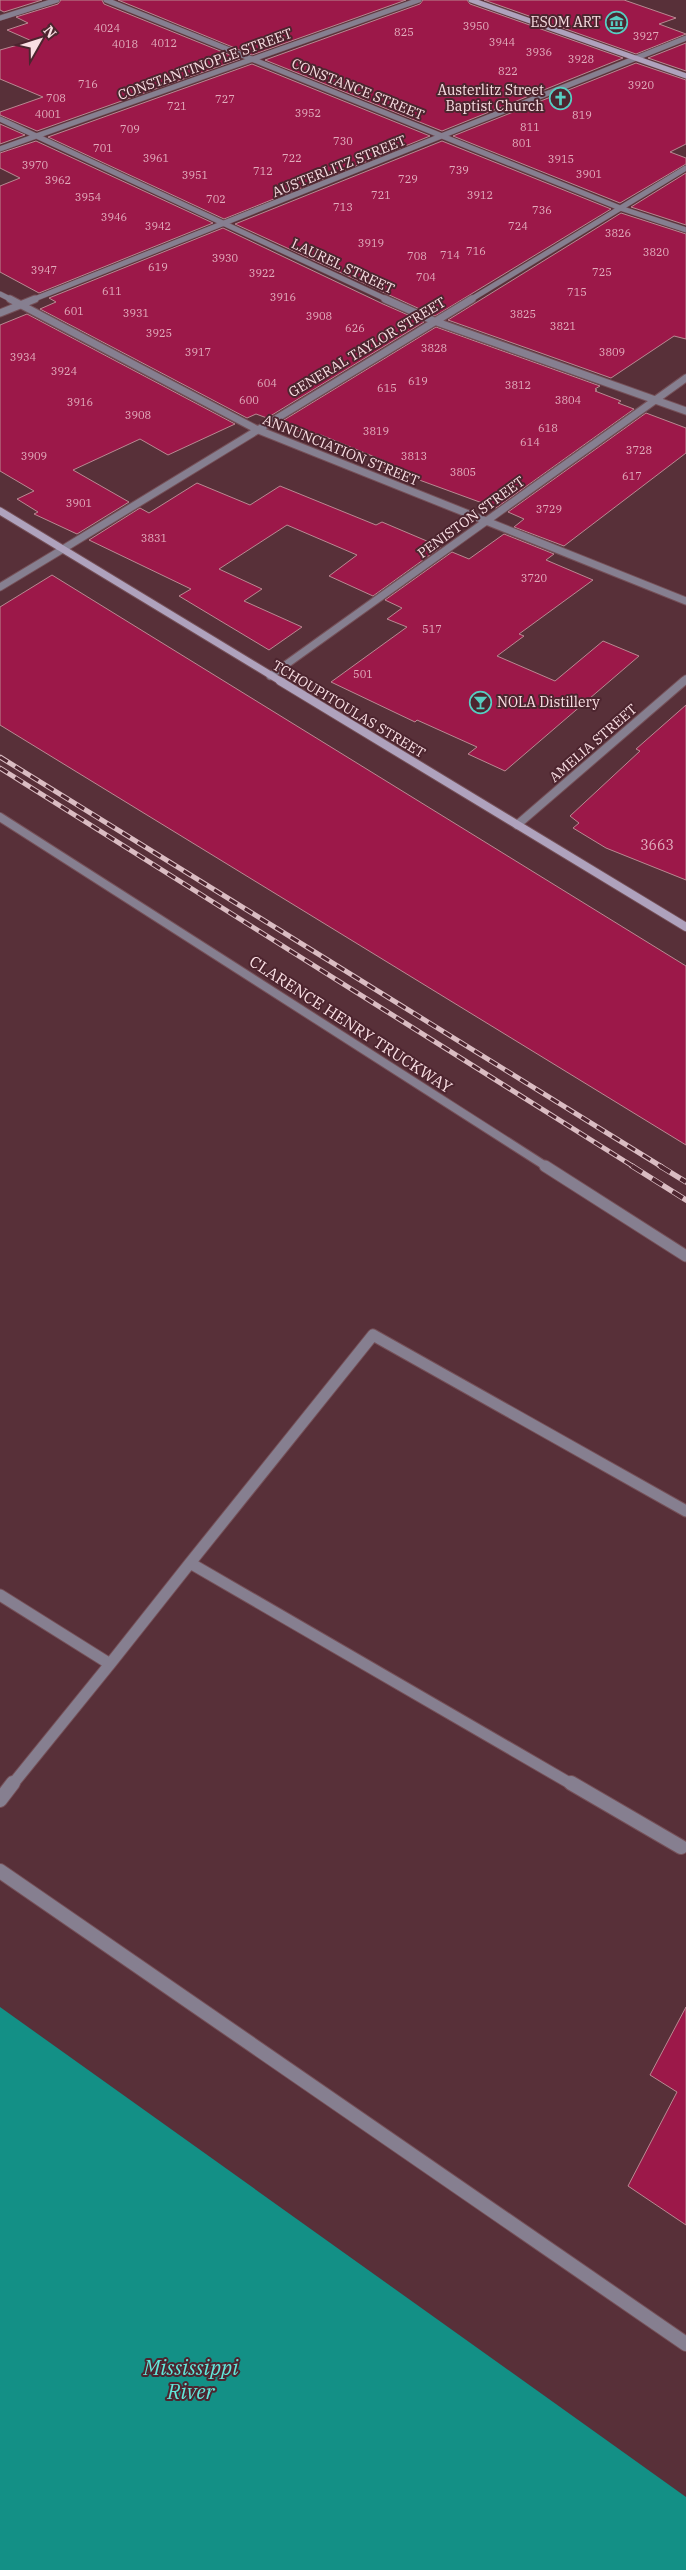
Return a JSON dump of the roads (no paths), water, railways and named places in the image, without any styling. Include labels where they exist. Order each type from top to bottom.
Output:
[{"type":"street","points":[[0,18],[57,0]]},
{"type":"street","name":"CONSTANCE STREET","points":[[106,0],[620,208],[686,230]]},
{"type":"street","name":"CONSTANTINOPLE STREET","points":[[0,149],[419,0]]},
{"type":"street","points":[[471,0],[686,76]]},
{"type":"street","name":"AUSTERLITZ STREET","points":[[0,313],[686,38]]},
{"type":"street","name":"LAUREL STREET","points":[[0,119],[434,321],[686,411]]},
{"type":"street","name":"GENERAL TAYLOR STREET","points":[[0,587],[686,168]]},
{"type":"street","name":"ANNUNCIATION STREET","points":[[0,294],[256,430],[686,601]]},
{"type":"street","name":"PENISTON STREET","points":[[270,676],[686,378]]},
{"type":"street","name":"TCHOUPITOULAS STREET","points":[[0,511],[686,927]]},
{"type":"street","points":[[0,574],[10,580]]},
{"type":"street","name":"AMELIA STREET","points":[[517,826],[686,679]]},
{"type":"street","name":"CLARENCE HENRY TRUCKWAY","points":[[0,817],[686,1256]]},
{"type":"street","points":[[0,1800],[373,1335],[686,1511]]},
{"type":"street","points":[[190,1564],[681,1847]]},
{"type":"street","points":[[0,1595],[110,1664]]},
{"type":"street","points":[[0,1871],[686,2344]]},
{"type":"water","name":"Mississippi River","points":[[0,2007],[686,2497],[686,2570],[0,2570]]},
{"type":"railway","points":[[0,757],[662,1167]]},
{"type":"railway","points":[[0,768],[634,1167]]},
{"type":"railway","points":[[632,1166],[686,1200]]},
{"type":"railway","points":[[660,1166],[686,1182]]},
{"type":"place","name":"ESOM ART","points":[[617,22]]},
{"type":"place","name":"Austerlitz Street Baptist Church","points":[[560,98]]},
{"type":"place","name":"NOLA Distillery","points":[[481,702]]}]
